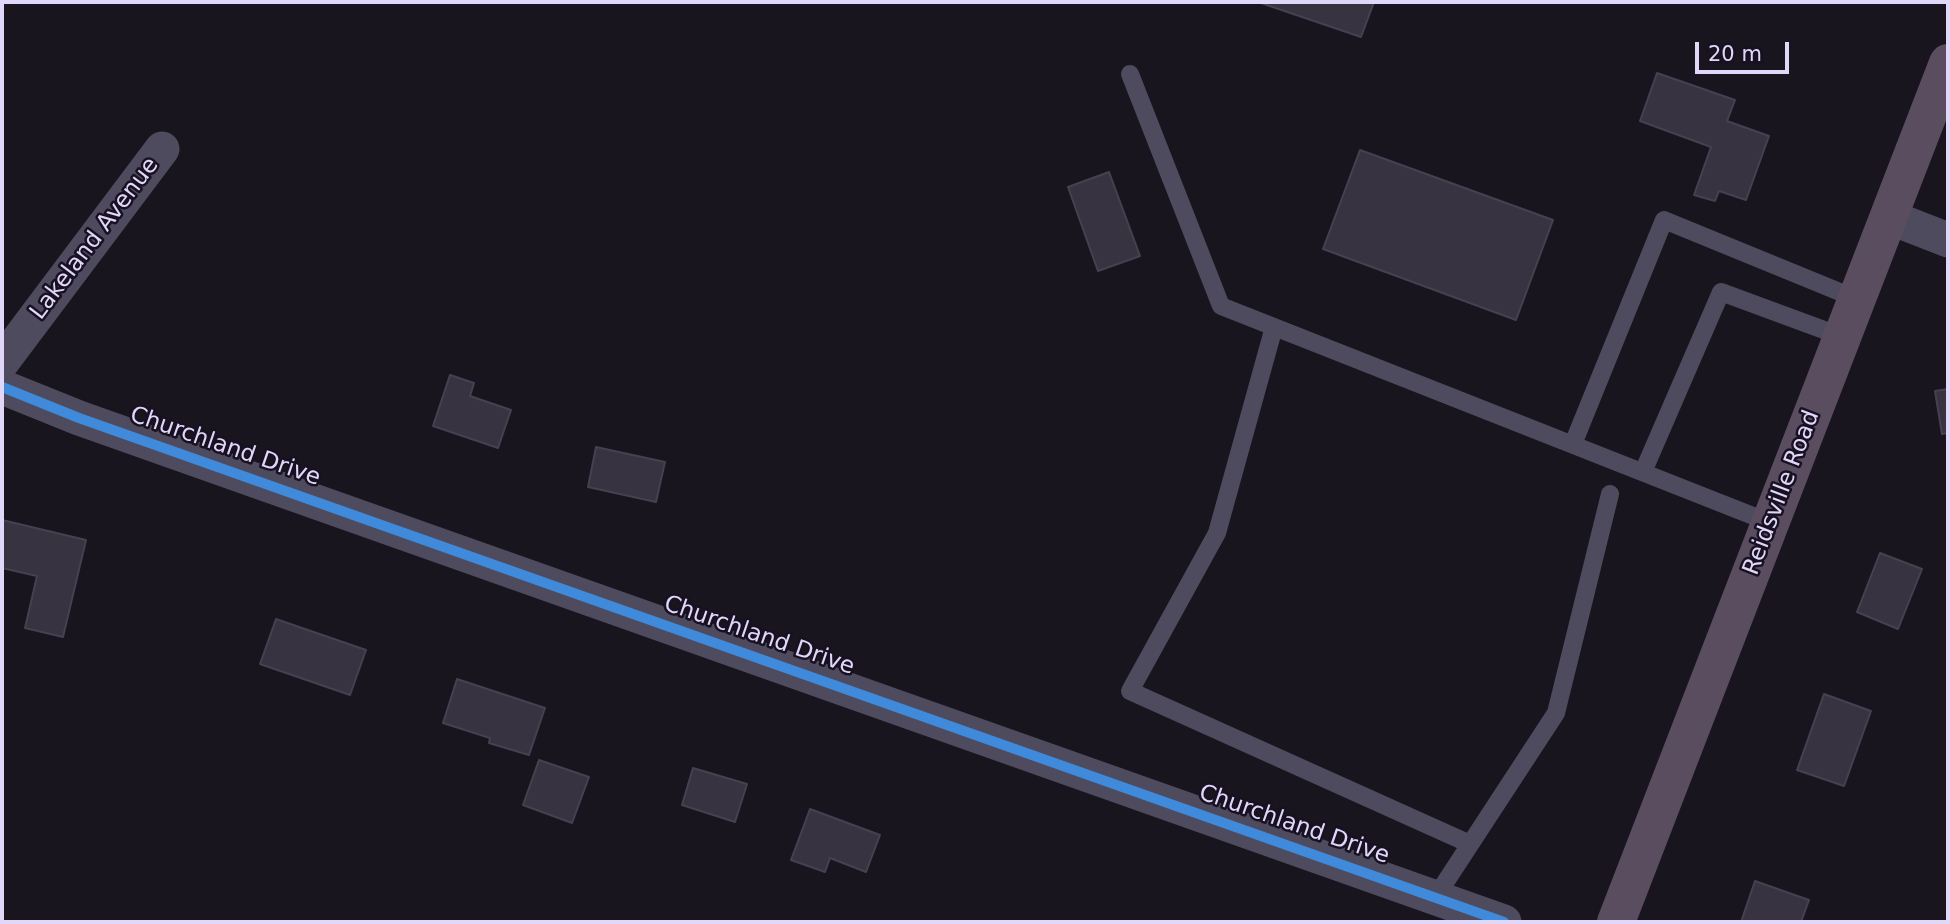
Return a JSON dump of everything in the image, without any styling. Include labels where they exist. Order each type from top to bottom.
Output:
[{"type":"highway","name":"Reidsville Road","points":[[1616,922],[1948,63]]},
{"type":"street","name":"Lakeland Avenue","points":[[2,362],[162,149]]},
{"type":"street","points":[[1889,217],[1948,240]]},
{"type":"street","name":"Churchland Drive","points":[[2,387],[79,418],[1504,922]]},
{"type":"lane","points":[[1130,74],[1221,306],[1770,523]]},
{"type":"lane","points":[[1573,444],[1664,220],[1857,299]]},
{"type":"lane","points":[[1643,472],[1721,292],[1843,337]]},
{"type":"lane","points":[[1275,327],[1217,533],[1130,691],[1471,844]]},
{"type":"lane","points":[[1435,898],[1556,713],[1610,494]]},
{"type":"building","points":[[1258,2],[1374,2],[1361,37]]},
{"type":"building","points":[[1657,73],[1735,100],[1727,121],[1769,136],[1746,200],[1719,191],[1715,201],[1694,195],[1711,147],[1640,121]]},
{"type":"building","points":[[1360,150],[1553,220],[1516,320],[1323,249]]},
{"type":"building","points":[[1109,172],[1140,256],[1098,271],[1068,187]]},
{"type":"building","points":[[450,375],[474,383],[470,396],[511,410],[498,448],[433,426]]},
{"type":"building","points":[[1948,389],[1948,433],[1942,434],[1935,391]]},
{"type":"building","points":[[596,447],[665,462],[656,502],[588,487]]},
{"type":"building","points":[[2,520],[86,540],[63,637],[25,628],[37,576],[2,568]]},
{"type":"building","points":[[1880,553],[1922,569],[1898,629],[1857,612]]},
{"type":"building","points":[[276,619],[366,650],[350,695],[260,664]]},
{"type":"building","points":[[457,679],[545,708],[529,755],[489,743],[490,738],[443,723]]},
{"type":"building","points":[[1824,694],[1871,711],[1844,786],[1797,770]]},
{"type":"building","points":[[539,760],[589,777],[572,823],[523,805]]},
{"type":"building","points":[[693,768],[747,784],[735,822],[682,805]]},
{"type":"building","points":[[810,809],[880,835],[866,872],[830,858],[825,872],[791,860]]},
{"type":"building","points":[[1755,881],[1809,900],[1801,922],[1741,922]]},
{"type":"cycle path","points":[[2,387],[79,418],[1504,922]]}]
